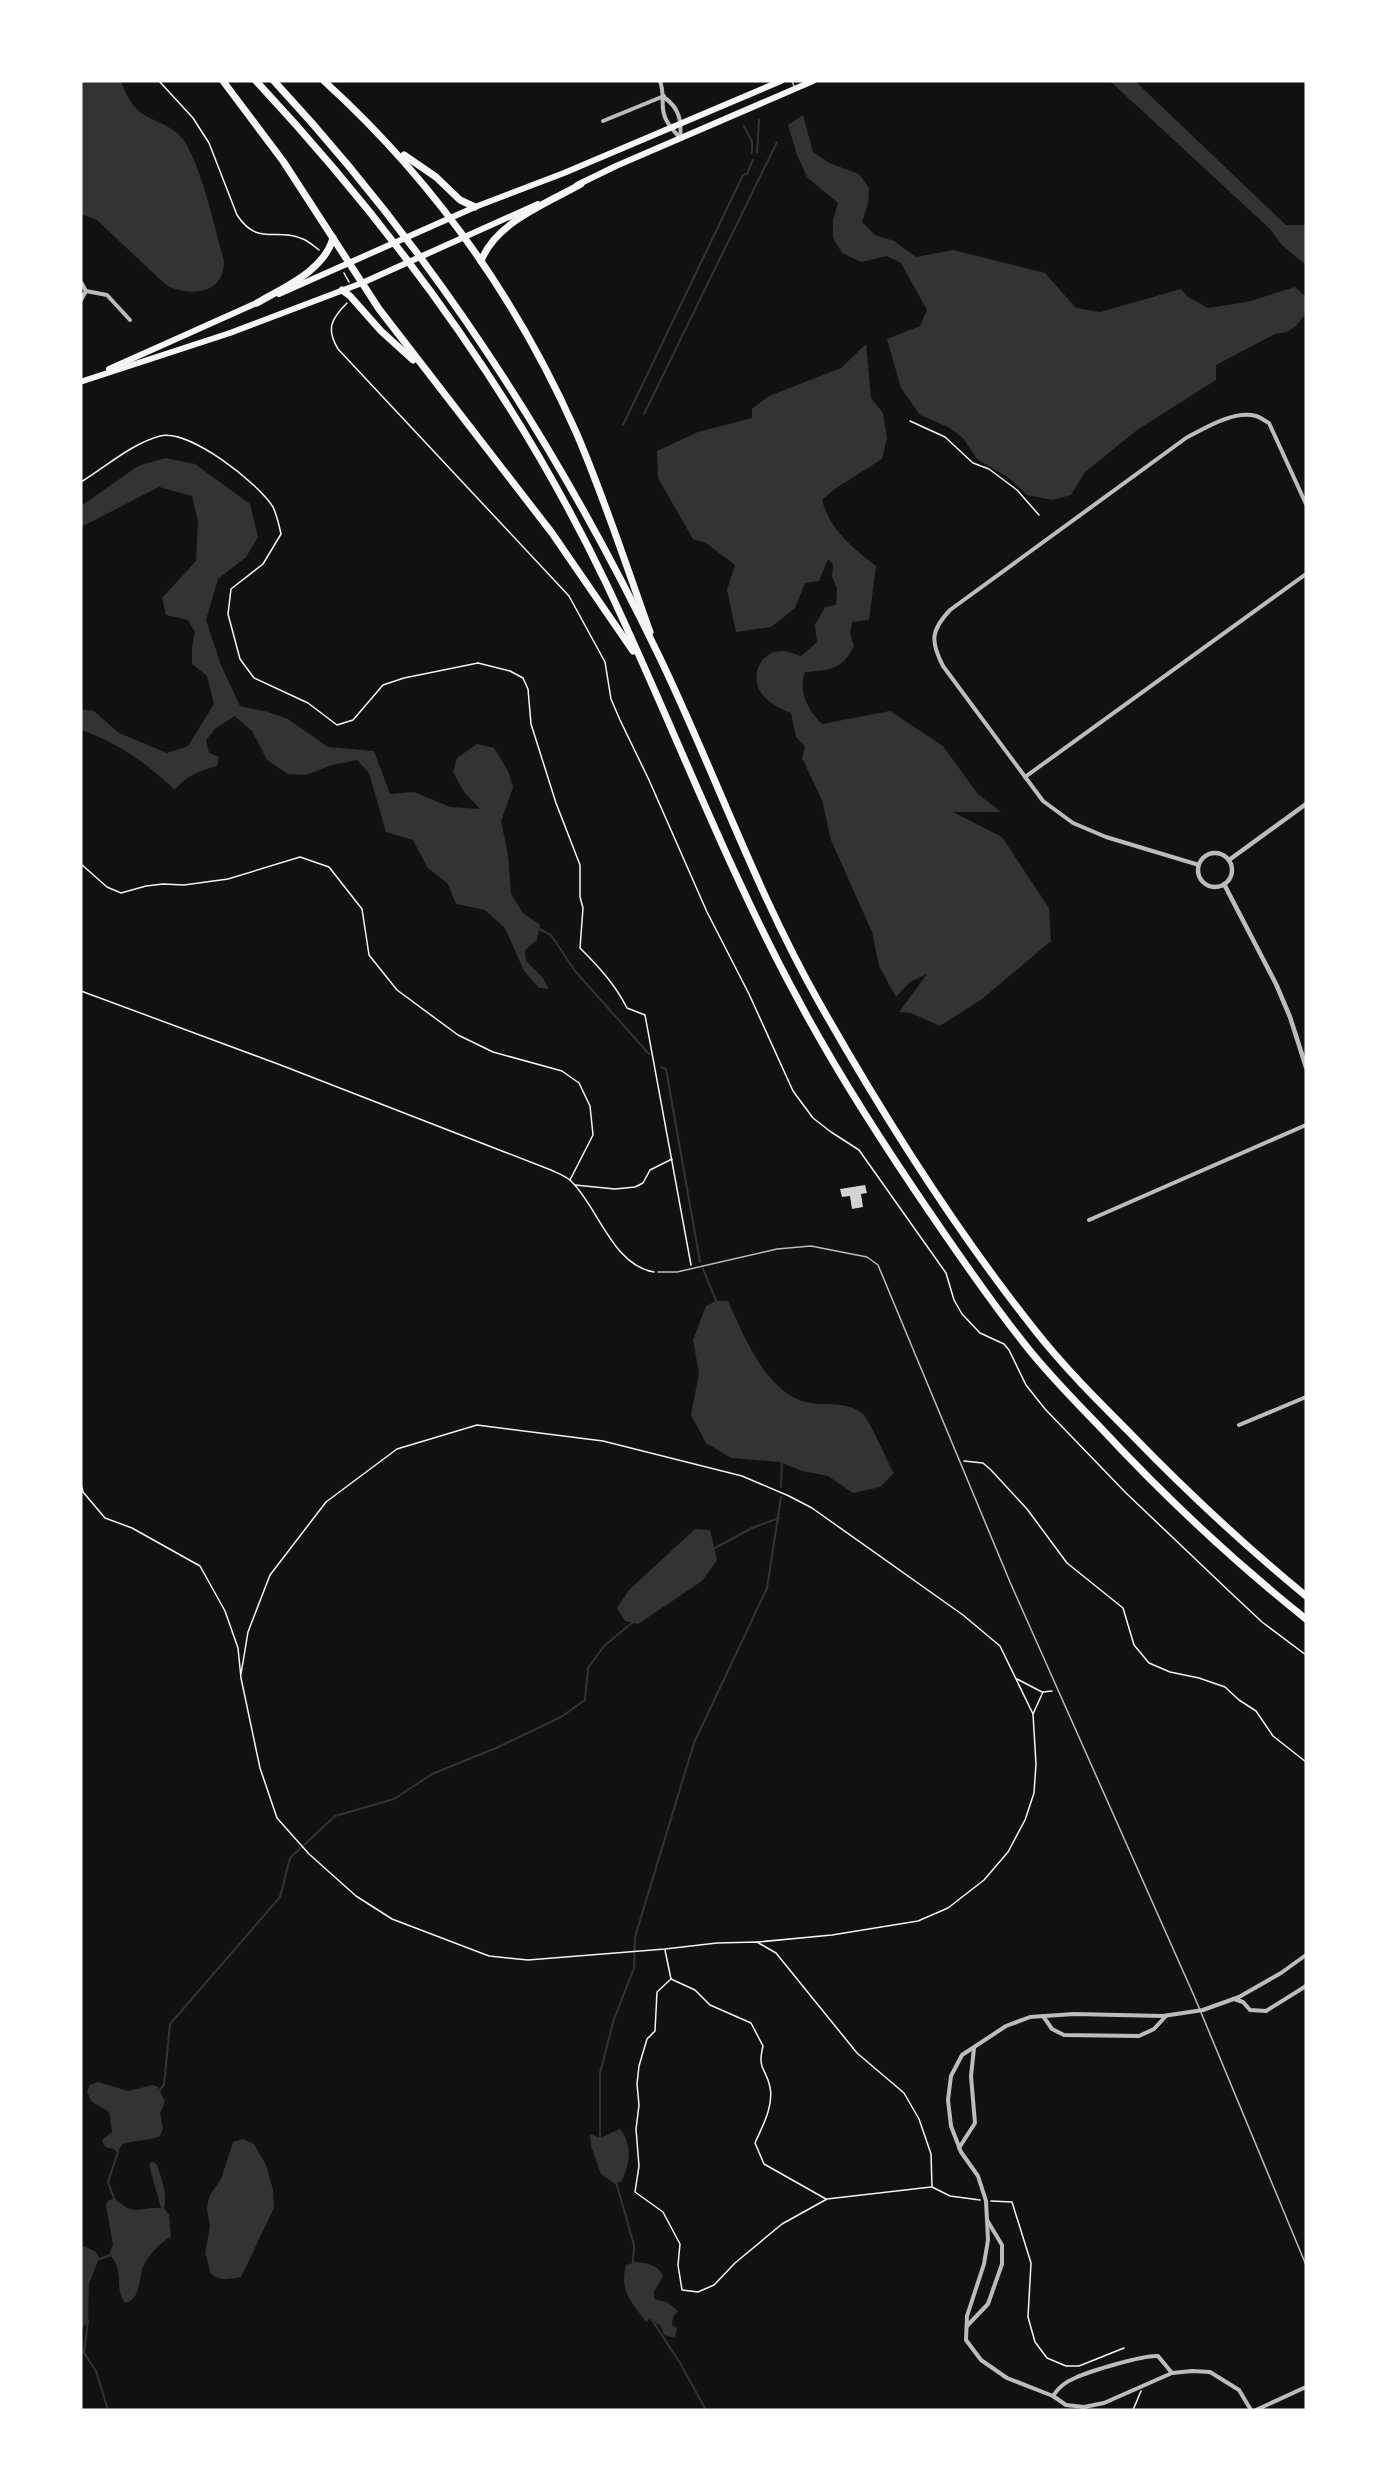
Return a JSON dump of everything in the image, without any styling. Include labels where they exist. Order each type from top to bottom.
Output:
[{"type":"highway","points":[[223,81],[277,152],[349,264],[424,370],[455,405],[552,533],[644,666]]},
{"type":"highway","points":[[256,81],[290,117],[374,217],[430,290],[497,389],[540,461],[604,579],[748,898],[800,1003],[858,1102],[909,1182],[1024,1344],[1160,1491],[1224,1550],[1306,1619]]},
{"type":"highway","points":[[274,81],[385,210],[441,284],[506,378],[560,468],[660,658]]},
{"type":"highway","points":[[324,81],[394,148],[450,218],[481,261],[531,342],[576,432],[660,658],[766,900],[819,1001],[876,1099],[974,1249],[1037,1333],[1089,1392],[1178,1482],[1306,1596]]},
{"type":"highway","points":[[394,148],[436,177],[460,200],[475,207]]},
{"type":"highway","points":[[481,261],[492,240],[505,228],[580,184]]},
{"type":"highway","points":[[257,303],[298,278],[326,254],[333,238]]},
{"type":"highway","points":[[342,290],[381,331],[424,370]]},
{"type":"main road","points":[[82,381],[475,207],[564,173],[781,81]]},
{"type":"main road","points":[[82,381],[230,333],[362,283],[681,138],[813,81]]},
{"type":"street","points":[[660,81],[665,97],[663,110],[670,128],[681,138]]},
{"type":"street","points":[[603,121],[665,97]]},
{"type":"street","points":[[665,97],[674,105],[682,123],[681,138]]},
{"type":"street","points":[[81,282],[86,291],[106,295],[130,320]]},
{"type":"street","points":[[81,300],[86,291]]},
{"type":"street","points":[[1199,865],[1106,837],[1073,823],[1043,801],[943,666],[935,650],[934,635],[939,622],[950,610],[1186,438],[1223,420],[1241,416],[1256,416],[1269,423],[1306,504]]},
{"type":"street","points":[[1025,777],[1306,574]]},
{"type":"street","points":[[1229,860],[1306,804]]},
{"type":"street","points":[[1214,853],[1223,855],[1229,860],[1232,872],[1224,884],[1216,887],[1206,884],[1200,876],[1199,865],[1204,857],[1214,853]]},
{"type":"street","points":[[1224,884],[1276,984],[1290,1017],[1306,1066]]},
{"type":"street","points":[[1089,1220],[1306,1125]]},
{"type":"street","points":[[1239,1425],[1306,1397]]},
{"type":"street","points":[[1251,2410],[1239,2390],[1210,2372],[1172,2373],[1104,2403],[1084,2407],[1065,2405],[1053,2396],[1008,2378],[981,2361],[966,2340],[966,2316],[984,2264],[988,2240],[986,2201],[978,2176],[959,2148],[951,2126],[948,2100],[951,2076],[962,2055],[1006,2026],[1030,2017],[1074,2014],[1166,2015],[1200,2011],[1232,1999],[1281,1973],[1306,1954]]},
{"type":"street","points":[[1232,1999],[1243,2002],[1250,2010],[1266,2011],[1306,1986]]},
{"type":"street","points":[[1043,2016],[1052,2029],[1064,2035],[1139,2036],[1154,2029],[1166,2015]]},
{"type":"street","points":[[959,2148],[975,2123],[971,2076],[974,2047]]},
{"type":"street","points":[[966,2326],[981,2314],[988,2304],[1002,2264],[1002,2245],[986,2220]]},
{"type":"street","points":[[1053,2396],[1058,2388],[1075,2378],[1145,2355],[1158,2356],[1172,2373]]},
{"type":"street","points":[[1256,2410],[1306,2387]]},
{"type":"lane","points":[[792,81],[796,89]]},
{"type":"lane","points":[[658,1272],[677,1272],[777,1249],[812,1246],[867,1257],[878,1265],[915,1359],[1010,1582],[1200,2011],[1306,2265]]},
{"type":"path","points":[[159,81],[193,118],[209,143],[243,225],[258,234],[302,238],[326,254]]},
{"type":"path","points":[[341,268],[351,286]]},
{"type":"path","points":[[352,298],[332,319],[330,327],[332,338],[338,349],[569,596],[605,662],[611,699],[707,912],[749,994],[793,1091],[813,1118],[860,1150],[946,1273],[954,1300],[962,1314],[975,1329],[1004,1344],[1026,1385],[1045,1409],[1126,1493],[1230,1592],[1262,1622],[1306,1655]]},
{"type":"path","points":[[910,421],[945,437],[973,463],[989,469],[1017,490],[1039,514]]},
{"type":"path","points":[[81,482],[136,446],[163,435],[197,443],[253,482],[274,508],[281,534],[263,564],[231,590],[228,614],[240,659],[254,678],[308,703],[337,725],[353,720],[383,685],[404,678],[477,663],[510,671],[523,678],[528,689],[531,724],[556,803],[580,865],[580,897],[583,908],[580,948],[609,980],[627,1008],[645,1016],[692,1269]]},
{"type":"path","points":[[81,864],[107,887],[121,893],[146,886],[184,885],[228,879],[300,857],[329,867],[362,909],[369,955],[397,990],[458,1035],[493,1052],[562,1071],[579,1083],[590,1106],[593,1134],[570,1180]]},
{"type":"path","points":[[81,991],[278,1064],[551,1170],[574,1184],[612,1242],[630,1261],[650,1272],[658,1272]]},
{"type":"path","points":[[574,1184],[615,1189],[635,1187],[643,1183],[650,1170],[672,1159]]},
{"type":"path","points":[[81,1484],[83,1492],[105,1518],[132,1528],[200,1566],[225,1611],[238,1648],[241,1678],[260,1768],[277,1818],[309,1854],[356,1896],[392,1919],[489,1956],[528,1960],[665,1950],[717,1943],[832,1935],[918,1921],[948,1908],[984,1880],[1008,1852],[1025,1820],[1034,1793],[1036,1764],[1033,1714],[1000,1646],[963,1615],[812,1508],[789,1496],[742,1476],[603,1441],[477,1425],[397,1449],[326,1502],[270,1575],[248,1632],[241,1678]]},
{"type":"path","points":[[960,1461],[983,1463],[992,1470],[1027,1509],[1067,1563],[1123,1608],[1134,1645],[1149,1663],[1170,1672],[1199,1678],[1225,1687],[1239,1700],[1256,1710],[1274,1736],[1306,1762]]},
{"type":"path","points":[[1016,1678],[1043,1692],[1058,1690]]},
{"type":"path","points":[[1033,1714],[1043,1692]]},
{"type":"path","points":[[757,1942],[776,1953],[857,2053],[904,2093],[920,2119],[931,2154],[932,2187]]},
{"type":"path","points":[[665,1950],[671,1979]]},
{"type":"path","points":[[671,1979],[657,1992],[655,2031],[648,2039],[639,2066],[636,2129],[639,2166],[635,2192],[663,2212],[680,2244],[678,2265],[682,2290],[698,2292],[714,2285],[782,2224],[827,2199],[932,2187],[950,2196],[1012,2202],[1031,2263],[1028,2317],[1035,2342],[1047,2358],[1066,2366],[1079,2366],[1124,2348]]},
{"type":"path","points":[[671,1979],[696,1990],[710,2005],[751,2023],[763,2046],[759,2061],[771,2089],[767,2115],[754,2143],[764,2164],[827,2199]]},
{"type":"path","points":[[1133,2410],[1142,2393],[1139,2388]]},
{"type":"shaded area","points":[[81,81],[121,81],[128,98],[136,109],[181,136],[185,142],[197,167],[224,261],[218,281],[212,287],[195,292],[166,285],[97,220],[81,214]]},
{"type":"shaded area","points":[[1110,81],[1135,81],[1286,225],[1306,225],[1306,265],[1282,245],[1270,229]]},
{"type":"shaded area","points":[[803,115],[813,152],[829,163],[859,174],[869,188],[868,204],[862,222],[875,235],[894,241],[916,257],[953,250],[1045,273],[1076,308],[1100,312],[1181,289],[1188,297],[1208,308],[1247,302],[1295,287],[1306,297],[1306,313],[1296,326],[1287,332],[1275,334],[1216,365],[1216,380],[1137,430],[1085,472],[1071,495],[1052,500],[1027,495],[1009,478],[977,459],[963,438],[948,427],[920,415],[901,388],[887,339],[920,326],[927,310],[901,263],[887,256],[861,262],[842,253],[833,238],[833,220],[838,203],[807,177],[797,155],[788,125]]},
{"type":"shaded area","points":[[866,344],[871,398],[883,413],[887,438],[882,459],[836,488],[822,500],[837,529],[851,545],[876,566],[869,620],[852,622],[850,633],[854,646],[845,660],[828,669],[805,672],[804,694],[812,713],[822,724],[890,711],[943,746],[977,793],[1001,812],[953,812],[1002,837],[1049,908],[1051,941],[982,999],[940,1026],[911,1013],[899,1012],[927,974],[910,982],[896,997],[879,966],[872,932],[831,840],[822,800],[802,758],[805,746],[796,737],[791,713],[770,702],[757,684],[757,671],[769,654],[783,651],[801,656],[817,642],[815,625],[825,607],[836,605],[837,589],[832,576],[833,564],[828,559],[819,581],[805,583],[795,608],[771,627],[736,632],[727,590],[735,565],[706,543],[693,539],[658,478],[657,451],[698,432],[752,418],[752,409],[769,396],[841,368]]},
{"type":"shaded area","points":[[165,458],[195,464],[250,504],[258,537],[246,557],[218,579],[206,620],[221,665],[240,706],[288,719],[328,747],[374,751],[390,794],[414,792],[450,807],[480,809],[464,792],[453,772],[457,758],[477,744],[494,748],[508,771],[513,787],[501,821],[508,855],[511,894],[523,913],[540,925],[537,940],[525,950],[526,961],[543,978],[549,989],[539,988],[524,971],[505,928],[485,910],[456,904],[448,884],[427,867],[413,840],[386,832],[369,773],[357,760],[332,765],[306,775],[288,774],[267,760],[252,731],[235,716],[216,728],[206,740],[209,753],[219,757],[217,766],[194,774],[175,790],[131,755],[81,730],[81,709],[94,711],[119,733],[167,753],[188,746],[214,704],[207,676],[192,664],[195,632],[188,620],[166,615],[162,598],[196,561],[198,522],[192,496],[159,487],[81,527],[81,506],[138,466]]},
{"type":"shaded area","points":[[716,1301],[728,1301],[756,1357],[775,1383],[786,1393],[807,1402],[847,1406],[865,1416],[894,1473],[880,1487],[853,1493],[828,1476],[802,1471],[780,1462],[731,1458],[706,1443],[691,1415],[699,1373],[693,1340],[706,1306]]},
{"type":"shaded area","points":[[695,1529],[710,1530],[717,1560],[702,1581],[638,1624],[625,1621],[617,1608],[629,1590]]},
{"type":"shaded area","points":[[98,2082],[128,2091],[153,2085],[158,2087],[165,2102],[160,2113],[163,2128],[160,2136],[124,2144],[118,2153],[105,2147],[102,2140],[112,2132],[109,2114],[91,2101],[87,2091],[90,2085]]},
{"type":"shaded area","points":[[620,2129],[627,2141],[629,2154],[622,2181],[615,2184],[601,2174],[591,2146],[590,2134],[600,2138]]},
{"type":"shaded area","points":[[243,2139],[254,2144],[266,2165],[273,2190],[274,2208],[241,2277],[222,2279],[211,2273],[205,2254],[210,2226],[208,2202],[221,2179],[233,2142]]},
{"type":"shaded area","points":[[151,2162],[157,2165],[164,2186],[164,2208],[169,2215],[171,2237],[158,2246],[146,2261],[136,2294],[131,2301],[126,2303],[120,2294],[117,2267],[109,2255],[113,2245],[106,2205],[114,2198],[121,2204],[136,2210],[161,2208],[149,2165]]},
{"type":"shaded area","points":[[84,2246],[96,2252],[99,2258],[89,2284],[88,2322],[82,2328],[81,2247]]},
{"type":"shaded area","points":[[636,2262],[652,2265],[663,2276],[654,2292],[654,2299],[667,2302],[678,2311],[673,2317],[672,2325],[677,2328],[675,2338],[664,2335],[661,2326],[650,2319],[646,2322],[628,2296],[624,2282],[626,2265]]},
{"type":"building","points":[[865,1185],[867,1193],[861,1194],[863,1207],[852,1209],[850,1196],[842,1197],[840,1189]]},
{"type":"waterway","points":[[757,153],[759,120]]},
{"type":"waterway","points":[[744,126],[752,142],[752,153]]},
{"type":"waterway","points":[[644,414],[777,142]]},
{"type":"waterway","points":[[623,425],[743,175],[747,174],[753,160]]},
{"type":"waterway","points":[[539,929],[551,935],[575,971],[649,1054]]},
{"type":"waterway","points":[[661,1067],[666,1069],[700,1262]]},
{"type":"waterway","points":[[703,1269],[717,1303]]},
{"type":"waterway","points":[[781,1487],[782,1460]]},
{"type":"waterway","points":[[600,2140],[600,2073],[614,2019],[634,1968],[635,1937],[694,1743],[767,1588],[781,1497]]},
{"type":"waterway","points":[[715,1548],[752,1528],[779,1518]]},
{"type":"waterway","points":[[158,2092],[164,2085],[170,2024],[280,1897],[290,1858],[335,1816],[394,1799],[432,1774],[496,1748],[561,1717],[585,1700],[588,1668],[604,1646],[633,1622]]},
{"type":"waterway","points":[[115,2201],[108,2182],[118,2152]]},
{"type":"waterway","points":[[616,2182],[634,2245],[633,2263]]},
{"type":"waterway","points":[[97,2260],[111,2255]]},
{"type":"waterway","points":[[88,2320],[84,2353],[96,2371],[108,2410]]},
{"type":"waterway","points":[[652,2320],[680,2363],[706,2410]]}]
